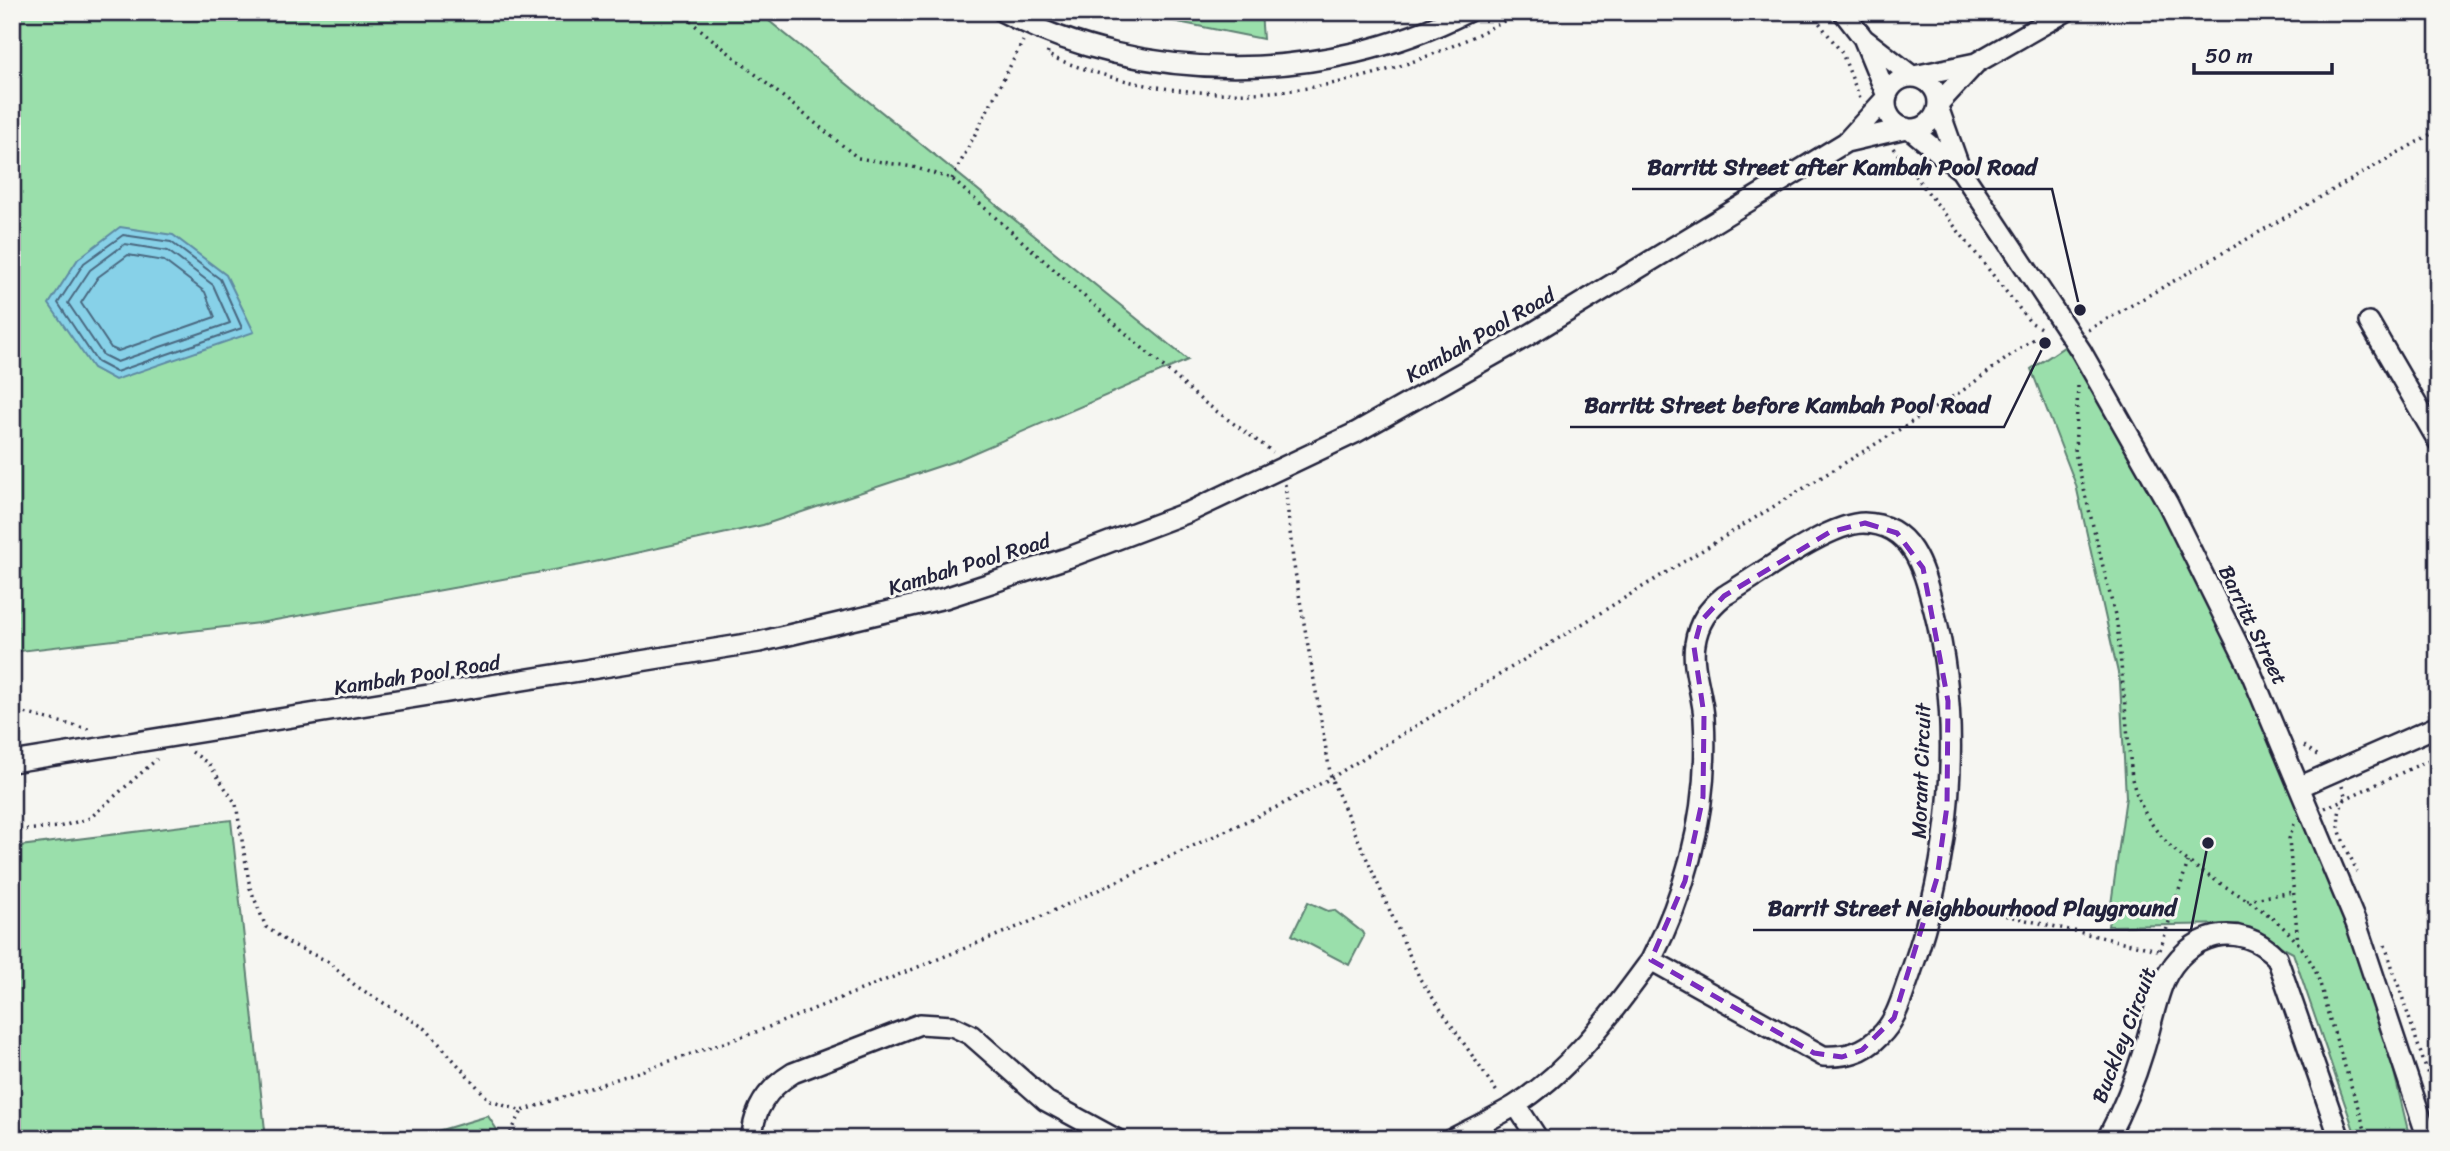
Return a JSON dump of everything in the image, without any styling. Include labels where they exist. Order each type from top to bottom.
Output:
[{"type":"street","points":[[1003,12],[1032,26],[1106,51],[1139,58],[1235,67],[1278,66],[1349,55],[1413,36],[1468,12]]},
{"type":"street","points":[[1843,12],[1864,39],[1913,76],[1932,85],[1938,105]]},
{"type":"street","points":[[1864,39],[1887,97],[1890,117],[1908,128],[1930,122],[1938,105],[1976,63],[2065,12]]},
{"type":"street","points":[[1887,97],[1897,81],[1976,63]]},
{"type":"street","name":"Kambah Pool Road","points":[[12,762],[759,642],[883,614],[1067,558],[1189,512],[1284,468],[1355,433],[1530,335],[1846,142],[1887,97]]},
{"type":"street","name":"Barritt Street","points":[[1938,105],[1960,169],[2168,504],[2247,663],[2313,814],[2360,936],[2428,1139]]},
{"type":"street","name":"Kambah Pool Road","points":[[1846,142],[1908,128]]},
{"type":"street","name":"Barritt Street","points":[[1908,128],[1960,169]]},
{"type":"street","points":[[2369,323],[2438,441]]},
{"type":"street","name":"Morant Circuit","points":[[1452,1139],[1516,1105],[1589,1040],[1651,960],[1685,881],[1703,797],[1704,715],[1694,647],[1700,621],[1724,596],[1841,527],[1865,523],[1887,528],[1913,548],[1923,568],[1940,633],[1950,736],[1947,806],[1932,898],[1919,948],[1895,1018],[1880,1037],[1863,1050],[1842,1057],[1814,1053],[1651,960]]},
{"type":"street","points":[[2301,786],[2438,726]]},
{"type":"street","name":"Buckley Circuit","points":[[2107,1139],[2141,1058],[2164,982],[2180,957],[2205,940],[2225,934],[2255,939],[2277,958],[2340,1139]]},
{"type":"street","points":[[752,1139],[753,1123],[759,1105],[777,1082],[793,1073],[920,1024],[931,1023],[952,1026],[971,1035],[1046,1101],[1116,1139]]},
{"type":"street","points":[[1516,1105],[1538,1139]]},
{"type":"path","points":[[679,12],[858,158],[913,167],[952,179],[1201,400],[1271,448],[1284,468],[1293,560],[1331,778],[1420,979],[1498,1094],[1516,1105]]},
{"type":"path","points":[[1811,12],[1842,53],[1859,97]]},
{"type":"path","points":[[952,179],[971,138],[1032,26]]},
{"type":"path","points":[[186,751],[193,752],[209,764],[236,804],[250,888],[266,927],[289,943],[327,961],[355,986],[426,1029],[490,1101],[522,1111],[758,1031],[1026,924],[1279,806],[1331,778],[1962,391],[2036,337],[2093,329],[2438,130]]},
{"type":"path","points":[[1895,151],[2030,322],[2061,335]]},
{"type":"path","points":[[2077,376],[2079,401],[2074,453],[2117,623],[2132,779],[2144,813],[2172,850],[2281,925],[2313,966],[2368,1139]]},
{"type":"path","points":[[12,831],[59,827],[90,818],[146,765],[162,756]]},
{"type":"path","points":[[2298,946],[2289,839],[2294,822],[2438,756]]},
{"type":"path","points":[[1932,898],[2160,950],[2188,862]]},
{"type":"path","points":[[2247,900],[2293,892]]},
{"type":"path","points":[[513,1139],[510,1134],[522,1111]]},
{"type":"highlighted area","points":[[1865,523],[1897,533],[1923,568],[1948,701],[1947,806],[1937,878],[1894,1018],[1862,1050],[1842,1057],[1814,1053],[1651,960],[1685,881],[1703,797],[1704,715],[1694,647],[1701,621],[1724,596],[1830,532]]},
{"type":"green space","points":[[12,12],[758,12],[1188,360],[955,461],[763,525],[581,565],[259,623],[12,652]]},
{"type":"green space","points":[[1128,12],[1261,12],[1263,39]]},
{"type":"green space","points":[[2067,345],[2178,536],[2297,790],[2374,988],[2410,1139],[2357,1139],[2293,953],[2238,924],[2108,926],[2126,797],[2120,682],[2076,485],[2031,369]]},
{"type":"green space","points":[[231,820],[266,1139],[12,1139],[12,847]]},
{"type":"green space","points":[[1308,902],[1328,911],[1334,910],[1362,932],[1364,936],[1349,965],[1292,935]]},
{"type":"green space","points":[[488,1116],[503,1139],[411,1139]]},
{"type":"water","points":[[120,227],[173,235],[226,275],[254,332],[115,380],[93,368],[49,304],[78,259]]},
{"type":"place","name":"Barritt Street after Kambah Pool Road","points":[[2080,310]]},
{"type":"place","name":"Barritt Street before Kambah Pool Road","points":[[2045,343]]},
{"type":"place","name":"Barrit Street Neighbourhood Playground","points":[[2208,843]]}]
